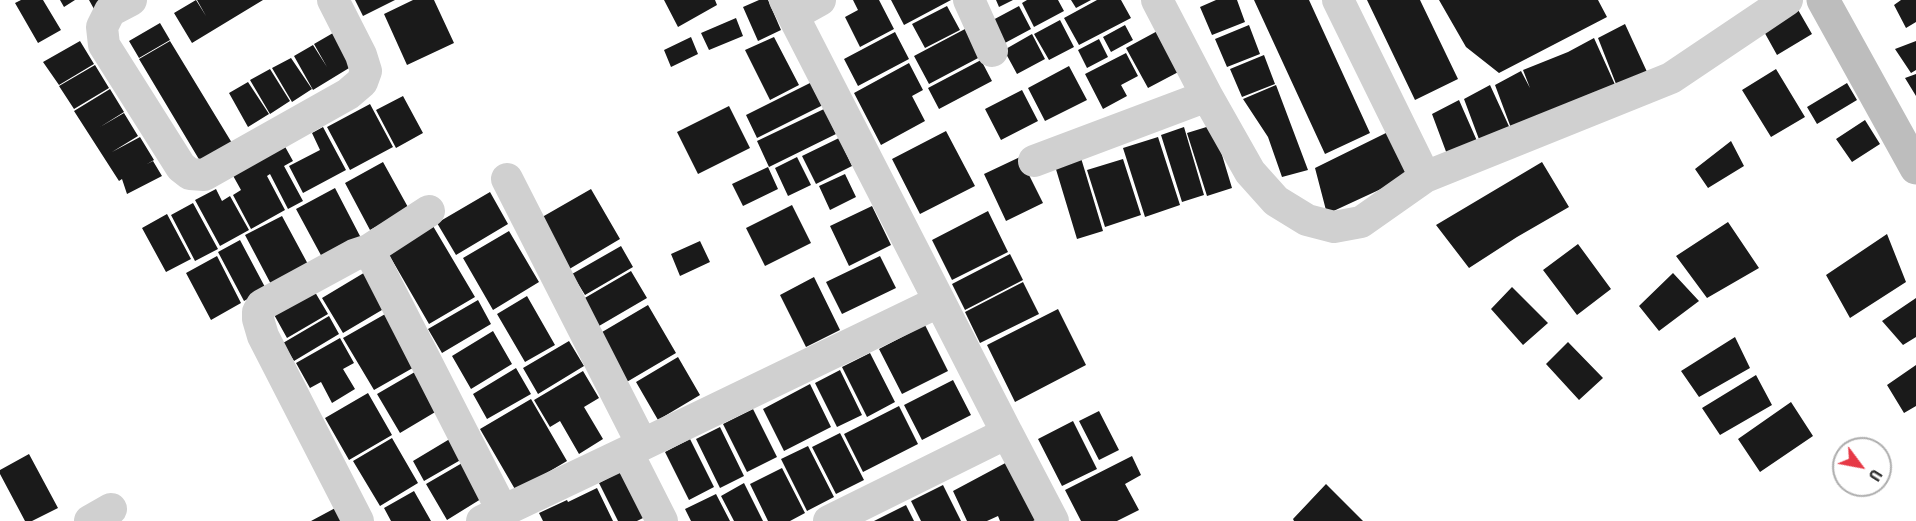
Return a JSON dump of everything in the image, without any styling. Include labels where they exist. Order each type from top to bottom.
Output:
[{"type":"main road","points":[[1823,0],[1916,168]]},
{"type":"street","points":[[131,0],[110,11],[102,27],[104,45],[182,167],[190,174],[204,175],[348,94],[362,82],[366,71],[361,55],[333,0]]},
{"type":"street","points":[[820,0],[789,7],[938,302],[1053,521]]},
{"type":"street","points":[[969,0],[992,51]]},
{"type":"street","points":[[1157,0],[1250,172],[1276,201],[1307,219],[1334,227],[1361,222],[1425,177],[1671,78],[1787,0]]},
{"type":"street","points":[[1338,0],[1425,177]]},
{"type":"street","points":[[1034,161],[1207,96]]},
{"type":"street","points":[[507,179],[634,448],[662,521]]},
{"type":"street","points":[[358,521],[263,336],[258,312],[262,305],[354,255],[369,250],[429,211]]},
{"type":"street","points":[[369,250],[492,516],[938,302]]},
{"type":"street","points":[[837,519],[1007,433]]},
{"type":"building","points":[[21,0],[43,0],[61,30],[38,43],[15,3]]},
{"type":"building","points":[[60,0],[75,0],[64,7]]},
{"type":"building","points":[[89,0],[109,0],[94,9]]},
{"type":"building","points":[[196,0],[206,16],[197,0],[263,0],[192,43],[174,13]]},
{"type":"building","points":[[355,0],[395,0],[363,16]]},
{"type":"building","points":[[413,0],[434,0],[454,43],[407,65],[384,14]]},
{"type":"building","points":[[664,0],[715,0],[717,5],[678,27]]},
{"type":"building","points":[[759,0],[768,0],[781,30],[758,41],[743,7]]},
{"type":"building","points":[[853,0],[879,0],[894,29],[860,47],[845,17],[858,10]]},
{"type":"building","points":[[891,0],[951,0],[904,25]]},
{"type":"building","points":[[996,0],[1013,0],[999,7]]},
{"type":"building","points":[[1027,0],[1058,0],[1064,11],[1034,27],[1022,3]]},
{"type":"building","points":[[1071,0],[1091,0],[1076,8]]},
{"type":"building","points":[[1097,0],[1121,0],[1131,18],[1079,45],[1064,18]]},
{"type":"building","points":[[1216,0],[1237,0],[1245,22],[1212,35],[1200,7]]},
{"type":"building","points":[[1254,0],[1309,0],[1370,133],[1325,154]]},
{"type":"building","points":[[1367,0],[1420,0],[1458,79],[1415,100]]},
{"type":"building","points":[[1439,0],[1598,0],[1607,17],[1499,73],[1466,47]]},
{"type":"building","points":[[1901,0],[1916,0],[1916,22],[1906,28],[1894,5]]},
{"type":"building","points":[[947,6],[960,30],[925,48],[912,24]]},
{"type":"building","points":[[1019,6],[1031,29],[1003,44],[991,21]]},
{"type":"building","points":[[1797,8],[1812,34],[1777,55],[1762,28]]},
{"type":"building","points":[[736,18],[743,36],[709,50],[701,33]]},
{"type":"building","points":[[1060,20],[1074,47],[1049,60],[1034,34]]},
{"type":"building","points":[[160,23],[170,40],[139,58],[129,41]]},
{"type":"building","points":[[1625,24],[1648,74],[1618,89],[1598,38]]},
{"type":"building","points":[[1125,25],[1133,40],[1111,52],[1103,37]]},
{"type":"building","points":[[1249,25],[1260,54],[1227,67],[1215,39]]},
{"type":"building","points":[[1163,28],[1184,69],[1148,88],[1126,48]]},
{"type":"building","points":[[965,29],[980,57],[929,84],[914,56]]},
{"type":"building","points":[[895,32],[909,59],[858,86],[844,59]]},
{"type":"building","points":[[333,33],[354,65],[313,90],[294,56],[313,45],[327,67],[314,44]]},
{"type":"building","points":[[1032,34],[1045,59],[1017,74],[1004,50]]},
{"type":"building","points":[[691,37],[698,54],[671,67],[664,50]]},
{"type":"building","points":[[774,37],[799,85],[770,100],[745,50]]},
{"type":"building","points":[[1594,38],[1617,89],[1514,136],[1495,85],[1521,71],[1530,88],[1523,70],[1568,52]]},
{"type":"building","points":[[1099,39],[1108,57],[1087,68],[1078,50]]},
{"type":"building","points":[[80,41],[94,64],[59,85],[43,62]]},
{"type":"building","points":[[170,41],[232,143],[200,161],[139,59]]},
{"type":"building","points":[[1916,41],[1916,70],[1911,73],[1895,49]]},
{"type":"building","points":[[1126,53],[1138,76],[1121,85],[1127,96],[1103,109],[1085,74]]},
{"type":"building","points":[[1264,55],[1275,84],[1242,97],[1230,69]]},
{"type":"building","points":[[291,58],[312,89],[292,102],[272,68]]},
{"type":"building","points":[[981,60],[992,81],[939,109],[928,88]]},
{"type":"building","points":[[909,63],[923,90],[912,96],[925,121],[881,145],[854,93]]},
{"type":"building","points":[[95,65],[109,88],[74,109],[59,86]]},
{"type":"building","points":[[1069,66],[1087,100],[1045,121],[1028,88]]},
{"type":"building","points":[[270,69],[290,101],[270,114],[250,80]]},
{"type":"building","points":[[1776,69],[1805,117],[1771,137],[1742,90]]},
{"type":"building","points":[[1916,74],[1916,96],[1905,78]]},
{"type":"building","points":[[814,81],[825,104],[757,138],[746,115]]},
{"type":"building","points":[[248,82],[269,114],[248,127],[229,93]]},
{"type":"building","points":[[1847,83],[1857,100],[1817,124],[1807,107]]},
{"type":"building","points":[[1276,85],[1308,170],[1282,177],[1268,137],[1243,99]]},
{"type":"building","points":[[1490,85],[1513,135],[1483,150],[1464,99]]},
{"type":"building","points":[[110,89],[124,112],[100,127],[124,113],[138,136],[112,152],[140,137],[154,160],[147,164],[153,161],[162,176],[127,194],[122,179],[119,181],[74,111]]},
{"type":"building","points":[[1022,90],[1038,121],[1001,140],[985,109]]},
{"type":"building","points":[[403,96],[423,133],[396,148],[376,110]]},
{"type":"building","points":[[1459,100],[1481,150],[1451,165],[1432,114]]},
{"type":"building","points":[[370,104],[393,147],[350,170],[327,127]]},
{"type":"building","points":[[729,106],[750,148],[698,174],[677,132]]},
{"type":"building","points":[[824,109],[836,134],[769,167],[757,141]]},
{"type":"building","points":[[1865,120],[1880,144],[1852,162],[1836,139]]},
{"type":"building","points":[[1213,125],[1232,188],[1207,196],[1187,133]]},
{"type":"building","points":[[323,127],[346,170],[303,193],[289,166],[320,150],[312,133]]},
{"type":"building","points":[[1184,127],[1204,195],[1182,202],[1161,135]]},
{"type":"building","points":[[946,131],[975,186],[920,214],[892,159]]},
{"type":"building","points":[[1390,131],[1407,177],[1327,214],[1315,168]]},
{"type":"building","points":[[1158,137],[1180,205],[1145,217],[1123,148]]},
{"type":"building","points":[[839,138],[852,166],[816,184],[802,156]]},
{"type":"building","points":[[1731,141],[1744,166],[1708,188],[1695,169]]},
{"type":"building","points":[[283,143],[293,161],[284,166],[303,201],[288,209],[270,174],[267,176],[285,210],[251,229],[233,195],[241,190],[231,172]]},
{"type":"building","points":[[797,157],[811,185],[788,196],[775,168]]},
{"type":"building","points":[[1020,157],[1043,203],[1006,221],[984,174]]},
{"type":"building","points":[[1081,158],[1103,231],[1077,239],[1055,166]]},
{"type":"building","points":[[1123,159],[1141,215],[1105,227],[1087,170]]},
{"type":"building","points":[[383,162],[409,209],[370,230],[345,183]]},
{"type":"building","points":[[1542,162],[1569,207],[1469,268],[1436,225]]},
{"type":"building","points":[[768,167],[778,189],[743,206],[732,184]]},
{"type":"building","points":[[845,174],[856,197],[830,210],[819,186]]},
{"type":"building","points":[[335,188],[361,238],[323,259],[296,209]]},
{"type":"building","points":[[216,189],[222,201],[230,196],[249,230],[220,246],[195,200]]},
{"type":"building","points":[[591,189],[620,239],[566,271],[537,220]]},
{"type":"building","points":[[490,192],[508,224],[456,255],[437,223]]},
{"type":"building","points":[[193,203],[218,249],[195,261],[171,215]]},
{"type":"building","points":[[792,205],[811,243],[765,266],[746,228]]},
{"type":"building","points":[[872,206],[891,245],[849,266],[830,226]]},
{"type":"building","points":[[988,211],[1008,252],[952,280],[932,240]]},
{"type":"building","points":[[167,214],[191,259],[166,272],[142,228]]},
{"type":"building","points":[[282,216],[310,268],[273,288],[245,235]]},
{"type":"building","points":[[1728,222],[1759,268],[1707,298],[1676,256]]},
{"type":"building","points":[[433,226],[475,297],[429,324],[388,253]]},
{"type":"building","points":[[509,231],[539,282],[493,310],[463,258]]},
{"type":"building","points":[[1887,234],[1906,282],[1850,318],[1826,275]]},
{"type":"building","points":[[240,240],[266,289],[244,301],[218,252]]},
{"type":"building","points":[[700,241],[710,262],[680,276],[671,254]]},
{"type":"building","points":[[1578,244],[1611,289],[1577,315],[1543,270]]},
{"type":"building","points":[[621,246],[633,267],[585,295],[572,274]]},
{"type":"building","points":[[1010,254],[1023,280],[965,310],[952,284]]},
{"type":"building","points":[[217,256],[241,303],[211,320],[186,273]]},
{"type":"building","points":[[880,256],[896,288],[842,314],[826,282]]},
{"type":"building","points":[[367,271],[387,307],[343,333],[322,298]]},
{"type":"building","points":[[631,271],[647,298],[599,326],[583,299]]},
{"type":"building","points":[[1673,273],[1699,301],[1659,331],[1639,306]]},
{"type":"building","points":[[814,277],[840,330],[806,347],[780,295]]},
{"type":"building","points":[[1023,282],[1039,314],[980,343],[965,312]]},
{"type":"building","points":[[312,287],[328,314],[287,338],[272,311]]},
{"type":"building","points":[[1512,287],[1548,323],[1523,345],[1491,309]]},
{"type":"building","points":[[527,296],[555,345],[525,362],[497,314]]},
{"type":"building","points":[[1916,298],[1916,337],[1903,345],[1882,321]]},
{"type":"building","points":[[478,300],[491,324],[442,353],[428,329]]},
{"type":"building","points":[[648,305],[676,353],[625,383],[597,335]]},
{"type":"building","points":[[1058,309],[1086,365],[1015,402],[987,345]]},
{"type":"building","points":[[387,313],[418,365],[374,390],[343,338]]},
{"type":"building","points":[[329,316],[339,334],[294,361],[283,343]]},
{"type":"building","points":[[925,325],[948,371],[902,394],[879,349]]},
{"type":"building","points":[[493,331],[512,364],[471,389],[452,356]]},
{"type":"building","points":[[1735,337],[1750,368],[1699,397],[1681,371]]},
{"type":"building","points":[[340,338],[354,363],[343,369],[355,389],[332,403],[321,382],[310,388],[296,363]]},
{"type":"building","points":[[569,341],[584,366],[538,394],[523,368]]},
{"type":"building","points":[[1568,342],[1603,378],[1579,400],[1546,364]]},
{"type":"building","points":[[870,353],[895,402],[867,417],[842,367]]},
{"type":"building","points":[[678,357],[700,395],[658,420],[636,382]]},
{"type":"building","points":[[1916,365],[1916,406],[1904,413],[1887,385]]},
{"type":"building","points":[[516,368],[531,394],[487,419],[473,394]]},
{"type":"building","points":[[420,369],[442,408],[400,433],[377,394]]},
{"type":"building","points":[[840,370],[862,415],[837,427],[815,383]]},
{"type":"building","points":[[583,371],[599,398],[584,407],[603,439],[579,454],[560,421],[550,427],[534,400]]},
{"type":"building","points":[[1756,375],[1772,405],[1720,435],[1702,408]]},
{"type":"building","points":[[953,380],[971,415],[922,440],[904,405]]},
{"type":"building","points":[[810,384],[831,427],[784,451],[763,409]]},
{"type":"building","points":[[368,393],[392,435],[349,460],[325,418]]},
{"type":"building","points":[[531,399],[567,461],[516,491],[480,429]]},
{"type":"building","points":[[1791,402],[1813,436],[1760,472],[1738,439]]},
{"type":"building","points":[[899,406],[918,444],[863,472],[844,434]]},
{"type":"building","points":[[753,409],[777,457],[747,472],[723,424]]},
{"type":"building","points":[[1099,411],[1119,450],[1099,460],[1079,421]]},
{"type":"building","points":[[1073,421],[1097,469],[1062,486],[1038,439]]},
{"type":"building","points":[[720,427],[744,476],[720,488],[696,439]]},
{"type":"building","points":[[840,433],[864,480],[836,494],[812,447]]},
{"type":"building","points":[[453,437],[464,458],[424,481],[413,461]]},
{"type":"building","points":[[392,438],[418,483],[380,506],[353,461]]},
{"type":"building","points":[[690,439],[714,487],[689,500],[665,452]]},
{"type":"building","points":[[808,446],[834,497],[807,511],[781,459]]},
{"type":"building","points":[[29,454],[58,508],[32,521],[25,521],[0,470]]},
{"type":"building","points":[[1132,456],[1141,475],[1125,484],[1139,510],[1117,521],[1081,521],[1065,490]]},
{"type":"building","points":[[469,459],[489,494],[447,520],[426,484]]},
{"type":"building","points":[[1011,460],[1040,518],[1033,521],[1000,521],[998,516],[987,521],[967,521],[953,491]]},
{"type":"building","points":[[782,468],[805,513],[790,521],[768,521],[750,484]]},
{"type":"building","points":[[622,471],[645,517],[637,521],[618,521],[599,483]]},
{"type":"building","points":[[744,483],[763,521],[734,521],[721,496]]},
{"type":"building","points":[[1326,484],[1363,521],[1294,521],[1293,519]]},
{"type":"building","points":[[943,485],[961,521],[921,521],[911,501]]},
{"type":"building","points":[[597,488],[613,521],[543,521],[539,513]]},
{"type":"building","points":[[414,491],[431,521],[391,521],[384,508]]},
{"type":"building","points":[[716,494],[730,521],[691,521],[685,509]]},
{"type":"building","points":[[906,505],[914,521],[874,521]]},
{"type":"building","points":[[339,506],[346,521],[311,521]]}]
